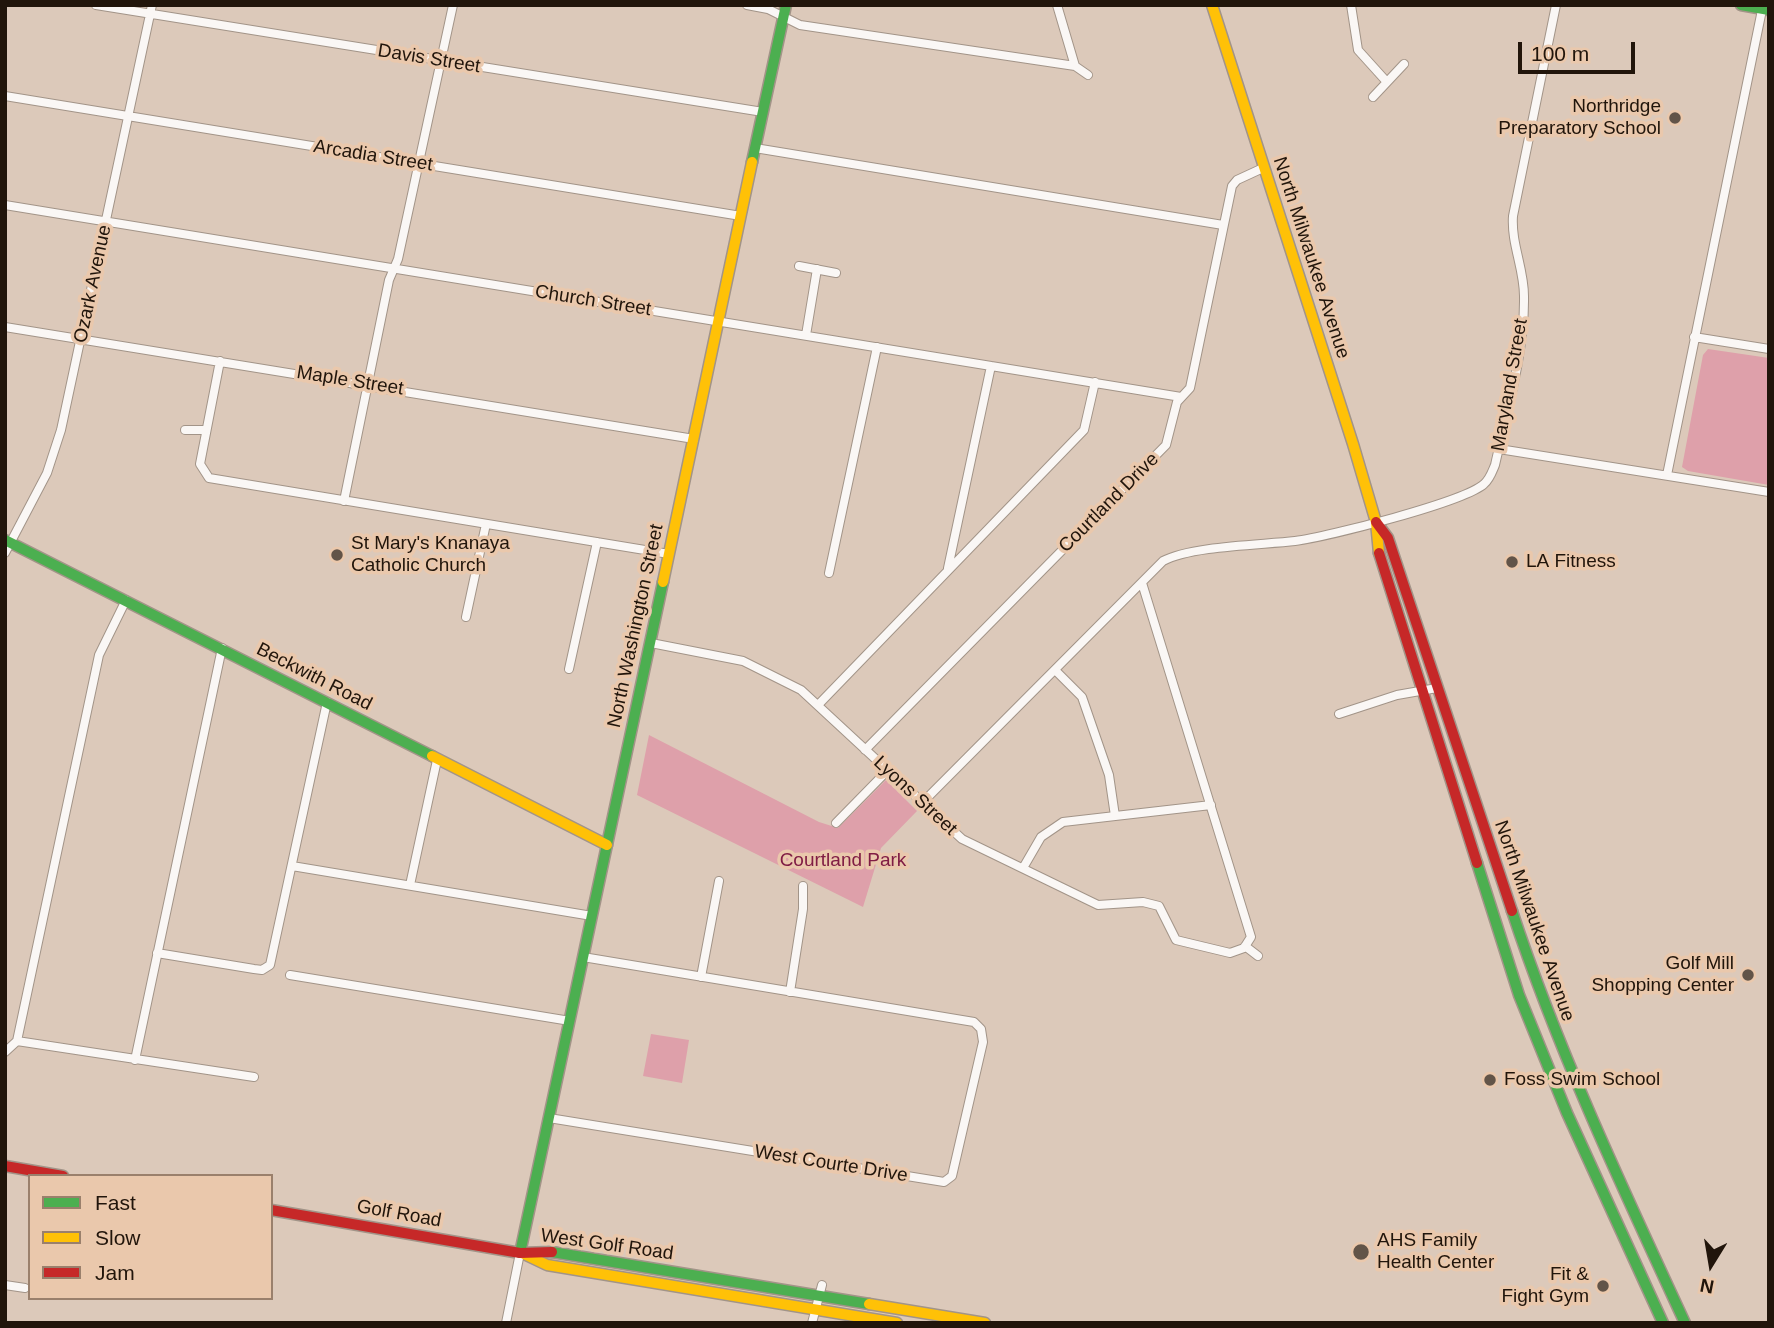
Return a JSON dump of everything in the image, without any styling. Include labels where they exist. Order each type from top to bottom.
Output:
[{"type":"main road","name":"North Milwaukee Avenue","points":[[1212,5],[1376,522],[1376,543],[1489,908],[1519,995],[1556,1087],[1663,1323]]},
{"type":"main road","points":[[1741,5],[1765,8]]},
{"type":"main road","name":"North Washington Street","points":[[520,1253],[784,11]]},
{"type":"main road","name":"North Milwaukee Avenue","points":[[1376,522],[1388,538],[1522,946],[1552,1027],[1685,1323]]},
{"type":"main road","name":"Beckwith Road","points":[[7,545],[126,600],[607,845]]},
{"type":"main road","points":[[5,1166],[51,1174]]},
{"type":"main road","name":"Golf Road","points":[[273,1210],[520,1253]]},
{"type":"main road","name":"West Golf Road","points":[[520,1253],[548,1251],[820,1290],[985,1323]]},
{"type":"main road","name":"West Golf Road","points":[[520,1253],[547,1265],[897,1323]]},
{"type":"street","name":"Davis Street","points":[[96,5],[151,10],[442,61],[763,112]]},
{"type":"street","points":[[344,501],[453,5]]},
{"type":"street","points":[[747,5],[784,11],[800,25],[1075,66],[1088,75]]},
{"type":"street","points":[[1057,5],[1075,66]]},
{"type":"street","points":[[1351,5],[1358,50],[1386,81]]},
{"type":"street","name":"Maryland Street","points":[[921,804],[1163,561],[1177,555],[1316,538],[1376,522],[1475,489],[1491,475],[1499,449],[1521,338],[1525,293],[1512,236],[1513,216],[1556,5]]},
{"type":"street","points":[[1667,475],[1765,8]]},
{"type":"street","name":"Ozark Avenue","points":[[7,545],[55,453],[151,10]]},
{"type":"street","points":[[1373,97],[1404,64]]},
{"type":"street","name":"Arcadia Street","points":[[5,96],[741,216]]},
{"type":"street","points":[[755,148],[1223,225]]},
{"type":"street","name":"Courtland Drive","points":[[866,750],[1161,451],[1169,438],[1181,397],[1190,388],[1232,186],[1237,180],[1263,168]]},
{"type":"street","name":"Church Street","points":[[5,205],[1181,397]]},
{"type":"street","points":[[799,266],[836,273]]},
{"type":"street","points":[[806,335],[817,269]]},
{"type":"street","name":"Maple Street","points":[[5,327],[694,439]]},
{"type":"street","points":[[1694,337],[1769,349]]},
{"type":"street","points":[[829,573],[877,347]]},
{"type":"street","points":[[220,361],[201,454],[202,472],[217,481],[669,554]]},
{"type":"street","points":[[948,568],[991,366]]},
{"type":"street","points":[[818,705],[1084,430],[1095,383]]},
{"type":"street","points":[[185,430],[206,430]]},
{"type":"street","points":[[1499,449],[1769,492]]},
{"type":"street","points":[[466,617],[486,524]]},
{"type":"street","points":[[569,669],[597,542]]},
{"type":"street","points":[[1142,583],[1251,937],[1245,946],[1258,956]]},
{"type":"street","points":[[5,1052],[17,1041],[99,655],[126,600]]},
{"type":"street","name":"Lyons Street","points":[[651,643],[743,661],[801,690],[921,804],[962,839],[1098,905],[1143,902],[1159,906],[1176,940],[1230,953],[1245,946]]},
{"type":"street","points":[[135,1060],[222,648]]},
{"type":"street","points":[[1056,671],[1082,697],[1109,775],[1115,816]]},
{"type":"street","points":[[1339,714],[1423,689],[1437,688]]},
{"type":"street","points":[[157,953],[254,970],[267,968],[272,959],[327,702]]},
{"type":"street","points":[[410,885],[437,760]]},
{"type":"street","points":[[836,822],[887,771]]},
{"type":"street","points":[[1023,868],[1041,838],[1053,826],[1063,822],[1211,805]]},
{"type":"street","points":[[292,866],[592,916]]},
{"type":"street","points":[[701,977],[719,881]]},
{"type":"street","points":[[583,957],[790,992],[803,909],[803,886]]},
{"type":"street","points":[[290,975],[570,1021]]},
{"type":"street","name":"West Courte Drive","points":[[549,1118],[944,1182],[952,1176],[983,1042],[981,1029],[974,1022],[790,992]]},
{"type":"street","points":[[17,1041],[254,1077]]},
{"type":"street","points":[[506,1323],[520,1253]]},
{"type":"street","points":[[5,1285],[25,1288]]},
{"type":"street","points":[[812,1323],[820,1290]]},
{"type":"green space","points":[[1708,349],[1769,358],[1769,485],[1688,471],[1682,467],[1703,355]]},
{"type":"green space","name":"Courtland Park","points":[[649,735],[819,822],[838,828],[886,780],[917,811],[881,848],[863,907],[637,795]]},
{"type":"green space","points":[[651,1034],[689,1040],[682,1083],[643,1076]]},
{"type":"traffic: fast","points":[[752,162],[786,5]]},
{"type":"traffic: fast","points":[[1741,5],[1769,10]]},
{"type":"traffic: fast","points":[[5,540],[432,756]]},
{"type":"traffic: fast","points":[[520,1253],[663,582]]},
{"type":"traffic: fast","points":[[1477,863],[1519,995],[1567,1113],[1663,1323]]},
{"type":"traffic: fast","points":[[1512,911],[1571,1068],[1685,1323]]},
{"type":"traffic: fast","points":[[552,1252],[869,1304]]},
{"type":"traffic: slow","points":[[1212,5],[1353,444],[1376,522],[1379,553]]},
{"type":"traffic: slow","points":[[663,582],[752,162]]},
{"type":"traffic: slow","points":[[432,756],[607,845]]},
{"type":"traffic: slow","points":[[524,1254],[547,1265],[897,1323]]},
{"type":"traffic: slow","points":[[869,1304],[985,1323]]},
{"type":"traffic: jam","points":[[1376,522],[1388,538],[1512,911]]},
{"type":"traffic: jam","points":[[1379,553],[1477,863]]},
{"type":"traffic: jam","points":[[5,1166],[51,1174]]},
{"type":"traffic: jam","points":[[273,1210],[520,1253],[552,1252]]},
{"type":"place","name":"Northridge Preparatory School","points":[[1675,118]]},
{"type":"place","name":"St Mary's Knanaya Catholic Church","points":[[337,555]]},
{"type":"place","name":"LA Fitness","points":[[1512,562]]},
{"type":"place","name":"Golf Mill Shopping Center","points":[[1748,975]]},
{"type":"place","name":"Foss Swim School","points":[[1490,1080]]},
{"type":"place","name":"AHS Family Health Center","points":[[1361,1252]]},
{"type":"place","name":"Fit & Fight Gym","points":[[1603,1286]]}]
